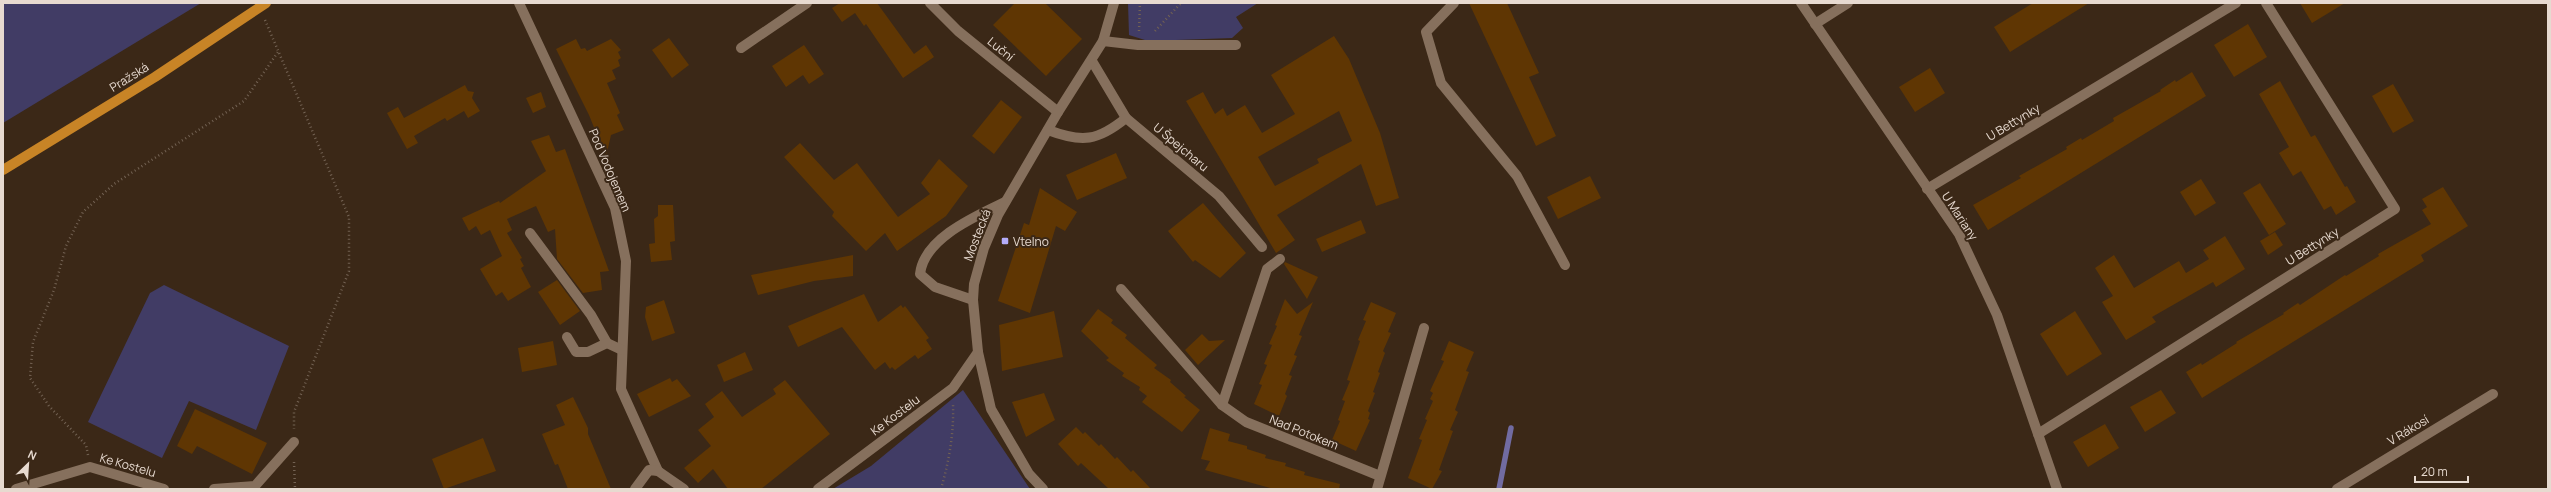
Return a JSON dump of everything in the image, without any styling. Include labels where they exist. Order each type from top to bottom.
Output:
[{"type":"main road","name":"Pražská","points":[[3,170],[156,77],[263,5]]},
{"type":"street","name":"Pod Vodojemem","points":[[519,3],[615,208],[626,261],[621,389],[658,471]]},
{"type":"street","points":[[741,48],[807,3]]},
{"type":"street","name":"Luční","points":[[930,3],[958,31],[1058,112]]},
{"type":"street","name":"Mostecká","points":[[1043,489],[1029,474],[991,409],[978,352],[973,300],[984,248],[1005,202],[1058,112],[1092,61],[1103,41],[1114,3]]},
{"type":"street","points":[[1454,3],[1426,32],[1441,83],[1517,176],[1565,265]]},
{"type":"street","name":"U Mariany","points":[[1801,3],[1959,234],[1997,315],[2057,489]]},
{"type":"street","points":[[1815,24],[1848,3]]},
{"type":"street","name":"U Bettynky","points":[[1927,189],[2236,3]]},
{"type":"street","name":"U Bettynky","points":[[2038,434],[2395,209],[2266,3]]},
{"type":"street","points":[[1103,41],[1138,45],[1236,45]]},
{"type":"street","name":"U Špejcharu","points":[[1092,61],[1126,118],[1219,196],[1262,247]]},
{"type":"street","points":[[1048,130],[1071,138],[1098,137],[1108,132],[1126,118]]},
{"type":"street","points":[[973,300],[935,287],[920,274],[921,265],[929,248],[970,218],[1005,202]]},
{"type":"street","points":[[530,233],[591,315],[608,343],[622,350]]},
{"type":"street","points":[[1222,405],[1267,269],[1280,259]]},
{"type":"street","name":"Nad Potokem","points":[[1122,289],[1222,405],[1246,422],[1380,476]]},
{"type":"street","points":[[1377,489],[1424,328]]},
{"type":"street","points":[[567,337],[576,352],[588,352],[608,343]]},
{"type":"street","name":"Ke Kostelu","points":[[818,489],[953,388],[978,352]]},
{"type":"street","name":"V Rákosí","points":[[2337,489],[2493,394]]},
{"type":"street","points":[[214,489],[255,486],[294,442]]},
{"type":"street","name":"Ke Kostelu","points":[[16,489],[90,467],[164,489]]},
{"type":"street","points":[[635,489],[649,470],[658,471],[684,489]]},
{"type":"path","points":[[1138,45],[1140,3]]},
{"type":"path","points":[[1138,45],[1148,39],[1181,3]]},
{"type":"path","points":[[263,5],[278,52],[348,217],[349,271],[294,412],[295,489]]},
{"type":"path","points":[[90,467],[86,445],[49,406],[30,378],[33,342],[54,290],[66,246],[83,212],[114,184],[244,101],[278,52]]},
{"type":"path","points":[[941,489],[950,457],[954,427],[953,388]]},
{"type":"shaded area","points":[[3,3],[201,3],[3,123]]},
{"type":"shaded area","points":[[1128,3],[1258,3],[1236,17],[1243,28],[1232,38],[1148,41],[1129,35]]},
{"type":"shaded area","points":[[164,285],[289,346],[256,430],[189,401],[162,458],[88,422],[150,293]]},
{"type":"shaded area","points":[[963,390],[1030,489],[833,489],[871,466]]},
{"type":"building","points":[[840,3],[877,3],[914,54],[926,45],[934,57],[903,78],[866,24],[864,26],[855,13],[842,22],[832,8]]},
{"type":"building","points":[[1015,3],[1045,3],[1082,39],[1046,76],[993,25]]},
{"type":"building","points":[[1469,3],[1507,3],[1539,73],[1529,77],[1556,136],[1536,146]]},
{"type":"building","points":[[2033,3],[2089,3],[2010,52],[1994,27]]},
{"type":"building","points":[[2300,3],[2345,3],[2312,23]]},
{"type":"building","points":[[2248,24],[2267,57],[2234,77],[2214,45]]},
{"type":"building","points":[[1334,36],[1349,59],[1380,133],[1399,198],[1376,206],[1361,164],[1277,215],[1295,240],[1276,253],[1186,101],[1203,92],[1215,114],[1223,108],[1227,116],[1245,105],[1262,133],[1295,114],[1271,75]],"holes":[[[1339,111],[1352,141],[1317,159],[1319,163],[1275,186],[1258,157]]]},
{"type":"building","points":[[669,38],[689,65],[672,78],[652,50]]},
{"type":"building","points":[[576,39],[581,49],[585,48],[587,51],[611,39],[621,50],[618,52],[621,58],[618,60],[620,66],[612,70],[616,79],[607,83],[620,113],[617,115],[624,130],[611,135],[606,157],[589,115],[556,49]]},
{"type":"building","points":[[804,45],[824,74],[809,84],[803,75],[786,87],[772,66]]},
{"type":"building","points":[[1930,68],[1945,93],[1915,112],[1899,87]]},
{"type":"building","points":[[2192,72],[2206,96],[1988,230],[1973,205],[2021,178],[2019,176],[2067,149],[2066,147],[2081,138],[2082,140],[2114,121],[2113,118],[2161,91],[2160,90],[2175,80],[2176,82]]},
{"type":"building","points":[[2280,81],[2311,137],[2315,135],[2345,187],[2347,186],[2356,202],[2336,215],[2331,206],[2324,210],[2301,171],[2293,176],[2279,153],[2289,147],[2259,94]]},
{"type":"building","points":[[2393,84],[2414,121],[2393,133],[2372,96]]},
{"type":"building","points":[[465,85],[468,91],[474,92],[472,98],[480,111],[468,118],[464,111],[447,121],[445,118],[414,136],[418,143],[407,149],[387,113],[398,107],[404,118]]},
{"type":"building","points":[[541,92],[546,107],[533,113],[526,98]]},
{"type":"building","points":[[1001,100],[1022,117],[994,154],[972,136]]},
{"type":"building","points":[[549,135],[556,152],[565,149],[609,271],[600,272],[602,290],[583,293],[557,259],[555,229],[548,232],[536,206],[507,219],[512,230],[507,233],[522,258],[520,259],[524,266],[521,268],[531,287],[508,301],[502,292],[496,296],[480,269],[502,256],[490,230],[481,235],[476,226],[469,231],[462,218],[499,201],[500,203],[546,171],[531,141]]},
{"type":"building","points":[[800,143],[834,180],[857,163],[898,217],[930,194],[921,183],[939,159],[968,186],[946,216],[897,251],[885,233],[866,251],[832,216],[834,212],[784,157]]},
{"type":"building","points":[[1116,153],[1127,178],[1077,200],[1066,175]]},
{"type":"building","points":[[1590,176],[1601,198],[1558,219],[1547,197]]},
{"type":"building","points":[[2201,179],[2216,203],[2195,216],[2180,192]]},
{"type":"building","points":[[2260,183],[2286,224],[2269,235],[2243,193]]},
{"type":"building","points":[[2443,187],[2468,226],[2421,255],[2424,261],[2202,398],[2186,372],[2201,363],[2202,365],[2237,343],[2236,342],[2284,314],[2283,313],[2298,303],[2300,305],[2345,275],[2346,276],[2379,256],[2378,254],[2431,224],[2422,210],[2427,207],[2422,199]]},
{"type":"building","points":[[1040,188],[1077,212],[1065,231],[1056,226],[1030,313],[998,301],[1024,223],[1029,225]]},
{"type":"building","points":[[1203,203],[1246,253],[1220,278],[1195,260],[1193,262],[1168,231]]},
{"type":"building","points":[[658,205],[673,205],[675,241],[670,242],[672,260],[651,262],[649,244],[655,243],[654,219],[658,216]]},
{"type":"building","points":[[1361,220],[1366,233],[1322,252],[1316,239]]},
{"type":"building","points":[[2275,232],[2283,245],[2268,255],[2260,241]]},
{"type":"building","points":[[2225,236],[2245,269],[2216,287],[2213,282],[2152,317],[2156,322],[2126,340],[2102,302],[2113,296],[2095,268],[2114,255],[2134,288],[2179,261],[2186,273],[2209,259],[2203,250]]},
{"type":"building","points":[[853,255],[853,276],[814,281],[758,295],[751,275]]},
{"type":"building","points":[[1285,262],[1318,277],[1307,299],[1284,264]]},
{"type":"building","points":[[557,280],[580,311],[560,325],[538,292]]},
{"type":"building","points":[[864,294],[878,322],[901,305],[903,308],[905,306],[929,338],[926,340],[932,349],[918,359],[915,355],[895,370],[892,367],[890,369],[885,362],[875,370],[842,327],[798,347],[788,326]]},
{"type":"building","points":[[1285,299],[1297,314],[1313,302],[1299,335],[1302,336],[1294,355],[1297,356],[1289,375],[1292,376],[1285,394],[1287,396],[1279,416],[1254,404],[1262,385],[1259,384],[1267,365],[1264,364],[1272,345],[1269,344],[1277,326],[1275,325]]},
{"type":"building","points":[[664,300],[675,333],[652,341],[645,317],[646,307]]},
{"type":"building","points":[[1371,302],[1396,313],[1388,332],[1391,333],[1383,351],[1385,353],[1373,392],[1375,393],[1368,411],[1370,413],[1368,419],[1370,420],[1356,451],[1332,440],[1340,421],[1338,420],[1345,401],[1342,400],[1350,381],[1347,380],[1360,341],[1358,340],[1366,321],[1363,320]]},
{"type":"building","points":[[1098,309],[1113,320],[1111,323],[1127,335],[1125,338],[1157,365],[1154,368],[1171,380],[1170,382],[1186,396],[1184,397],[1200,410],[1182,432],[1142,402],[1147,396],[1139,390],[1140,387],[1122,376],[1124,373],[1106,360],[1109,358],[1081,331]]},
{"type":"building","points":[[1054,311],[1063,357],[1002,371],[999,325]]},
{"type":"building","points":[[2075,311],[2102,354],[2067,376],[2040,334]]},
{"type":"building","points":[[1202,334],[1209,341],[1225,340],[1198,365],[1185,350]]},
{"type":"building","points":[[553,341],[557,365],[522,372],[518,348]]},
{"type":"building","points":[[1449,341],[1474,352],[1466,371],[1469,372],[1455,410],[1458,412],[1450,430],[1453,431],[1439,470],[1442,471],[1432,489],[1408,478],[1422,440],[1419,439],[1427,420],[1425,419],[1433,401],[1430,399],[1433,393],[1430,391],[1444,361],[1441,360]]},
{"type":"building","points":[[745,352],[753,370],[724,382],[717,365]]},
{"type":"building","points":[[670,378],[672,382],[677,379],[691,396],[649,417],[637,394]]},
{"type":"building","points":[[785,380],[830,434],[761,489],[728,489],[713,469],[698,483],[684,468],[711,446],[698,430],[714,417],[705,404],[722,391],[742,417],[776,394],[773,389]]},
{"type":"building","points":[[2161,390],[2176,413],[2145,432],[2130,407]]},
{"type":"building","points":[[1044,393],[1055,420],[1026,437],[1012,402]]},
{"type":"building","points":[[573,397],[588,428],[588,434],[611,489],[568,489],[558,464],[555,465],[542,434],[565,425],[556,405]]},
{"type":"building","points":[[195,409],[267,443],[252,474],[197,446],[192,454],[177,446]]},
{"type":"building","points":[[2105,424],[2119,448],[2088,467],[2073,442]]},
{"type":"building","points":[[1076,427],[1083,434],[1085,432],[1099,446],[1101,444],[1115,459],[1117,457],[1131,472],[1133,470],[1151,489],[1109,489],[1081,463],[1078,466],[1058,444]]},
{"type":"building","points":[[1210,428],[1230,434],[1228,441],[1247,446],[1247,449],[1266,455],[1265,458],[1286,463],[1285,466],[1305,472],[1304,475],[1340,484],[1339,489],[1274,489],[1205,470],[1210,461],[1201,459]]},
{"type":"building","points":[[483,438],[496,471],[444,489],[432,459]]},
{"type":"waterway","points":[[1499,489],[1511,428]]},
{"type":"place","name":"Vtelno","points":[[1005,241]]}]
